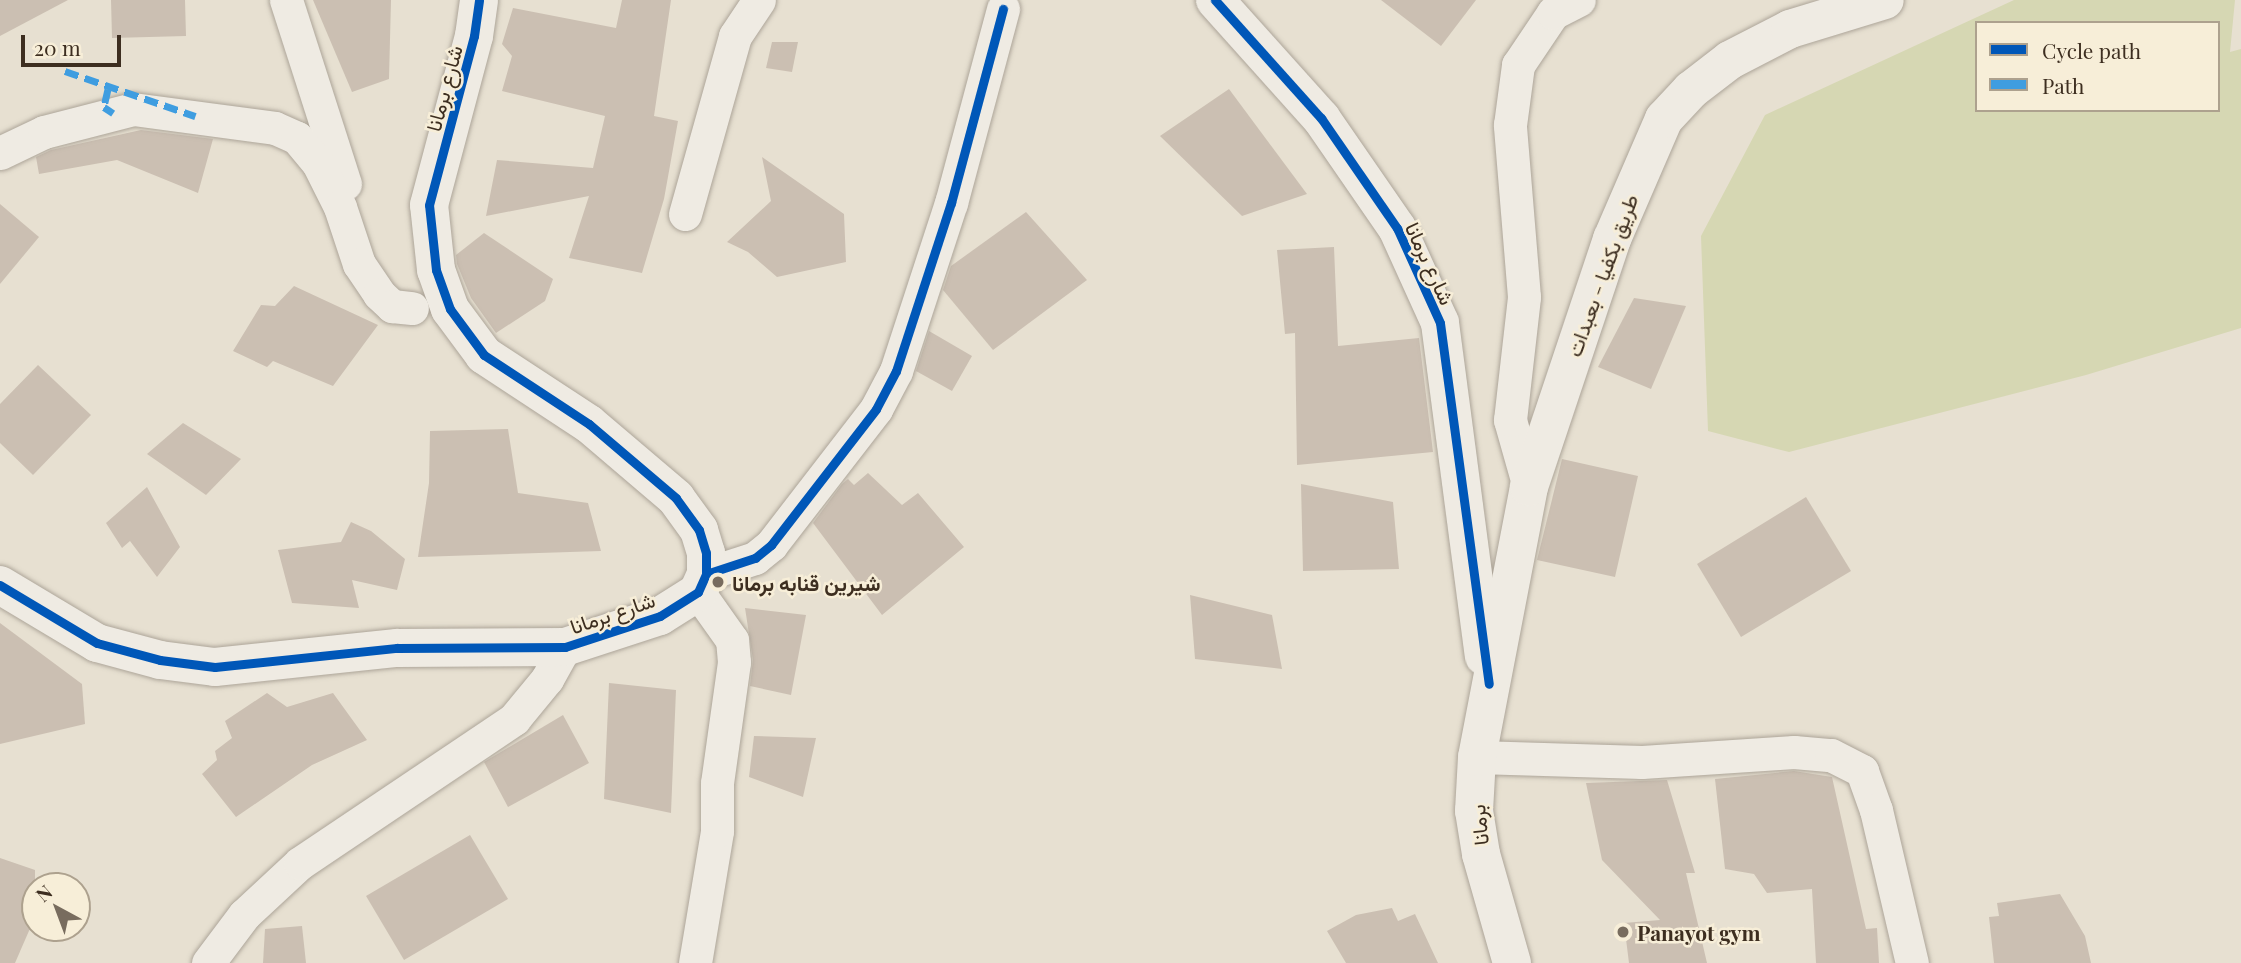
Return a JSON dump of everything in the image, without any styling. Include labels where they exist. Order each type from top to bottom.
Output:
[{"type":"street","points":[[286,0],[356,218],[381,267],[412,309],[484,355]]},
{"type":"street","name":"شارع برمانا","points":[[0,585],[97,643],[160,660],[215,667],[272,665],[397,648],[565,647],[660,616],[702,583],[699,530],[676,498],[589,424],[484,355],[450,309],[436,270],[429,205],[474,36],[479,0]]},
{"type":"street","points":[[685,214],[735,36],[759,0]]},
{"type":"street","name":"شارع برمانا","points":[[1214,0],[1328,129],[1397,228],[1440,323],[1489,684]]},
{"type":"street","points":[[1529,487],[1510,420],[1524,297],[1510,125],[1518,65],[1553,13],[1579,0]]},
{"type":"street","name":"طريق بكفيا - بعبدات","points":[[1489,684],[1529,487],[1612,239],[1664,118],[1730,60],[1790,29],[1885,0]]},
{"type":"street","points":[[695,963],[717,831],[718,783],[734,662],[732,640],[702,583],[755,558],[771,545],[876,410],[896,371],[951,203],[1003,9]]},
{"type":"street","points":[[0,153],[44,132],[133,109],[275,128],[297,138],[318,163],[340,207],[359,264],[379,294],[392,306],[412,309]]},
{"type":"street","points":[[208,963],[244,915],[300,863],[514,719],[547,678],[565,647]]},
{"type":"street","name":"برمانا","points":[[1489,684],[1477,757],[1474,811],[1480,853],[1512,963]]},
{"type":"street","points":[[1477,757],[1642,762],[1794,752],[1831,755],[1862,771],[1912,963]]},
{"type":"green space","points":[[2014,0],[2235,0],[2230,52],[2241,49],[2241,328],[2086,375],[1789,452],[1708,431],[1701,236],[1765,115]]},
{"type":"building","points":[[0,0],[68,0],[0,36]]},
{"type":"building","points":[[111,0],[185,0],[186,36],[112,38]]},
{"type":"building","points":[[313,0],[391,0],[389,79],[352,92]]},
{"type":"building","points":[[622,0],[671,0],[654,116],[678,121],[664,199],[642,273],[569,258],[589,196],[486,216],[497,160],[593,168],[605,116],[502,91],[512,56],[502,44],[513,8],[616,28]]},
{"type":"building","points":[[1381,0],[1476,0],[1441,46]]},
{"type":"building","points":[[772,42],[798,42],[792,72],[766,68]]},
{"type":"building","points":[[1229,89],[1307,194],[1242,216],[1160,136]]},
{"type":"building","points":[[141,130],[213,139],[198,193],[117,160],[39,174],[36,157],[51,150]]},
{"type":"building","points":[[762,157],[844,214],[846,262],[777,277],[748,252],[727,242],[771,201]]},
{"type":"building","points":[[0,204],[39,237],[0,284]]},
{"type":"building","points":[[1026,212],[1087,280],[993,350],[943,290],[951,266]]},
{"type":"building","points":[[484,233],[553,279],[545,301],[496,333],[471,298],[457,264],[456,255]]},
{"type":"building","points":[[1334,247],[1338,346],[1419,338],[1433,452],[1297,465],[1295,333],[1285,334],[1277,250]]},
{"type":"building","points":[[294,286],[378,325],[333,386],[273,361],[267,367],[233,351],[261,305],[275,306]]},
{"type":"building","points":[[1634,298],[1686,306],[1651,389],[1598,367]]},
{"type":"building","points":[[929,331],[972,356],[952,391],[916,371]]},
{"type":"building","points":[[38,365],[91,415],[33,475],[0,443],[0,404]]},
{"type":"building","points":[[183,423],[241,459],[206,495],[147,454]]},
{"type":"building","points":[[508,429],[518,493],[588,503],[601,551],[418,557],[429,483],[430,431]]},
{"type":"building","points":[[1562,459],[1638,476],[1615,577],[1537,560]]},
{"type":"building","points":[[868,473],[902,505],[918,493],[964,547],[882,615],[813,523],[842,484],[848,479],[854,485]]},
{"type":"building","points":[[1301,484],[1393,502],[1399,569],[1303,571]]},
{"type":"building","points":[[147,487],[180,547],[157,577],[130,541],[122,548],[106,523]]},
{"type":"building","points":[[1806,497],[1851,571],[1741,637],[1697,564]]},
{"type":"building","points":[[351,522],[371,531],[405,559],[397,590],[352,580],[359,608],[292,603],[278,550],[341,542]]},
{"type":"building","points":[[1190,595],[1272,615],[1282,669],[1195,659]]},
{"type":"building","points":[[745,608],[806,615],[791,695],[750,686],[753,660]]},
{"type":"building","points":[[0,623],[82,684],[85,724],[0,744]]},
{"type":"building","points":[[609,683],[676,690],[671,813],[604,799]]},
{"type":"building","points":[[267,693],[287,707],[333,693],[367,740],[312,765],[236,817],[202,774],[217,760],[215,751],[232,738],[225,721]]},
{"type":"building","points":[[563,715],[589,763],[508,807],[484,762]]},
{"type":"building","points":[[754,736],[816,738],[803,797],[749,777]]},
{"type":"building","points":[[1794,771],[1832,777],[1866,929],[1877,928],[1879,963],[1816,963],[1812,889],[1767,893],[1754,874],[1725,869],[1715,779]]},
{"type":"building","points":[[1667,780],[1695,873],[1686,873],[1707,963],[1629,963],[1624,923],[1660,920],[1602,860],[1586,783]]},
{"type":"building","points":[[470,835],[508,899],[404,960],[366,896]]},
{"type":"building","points":[[0,858],[35,872],[21,872],[21,942],[24,942],[15,963],[0,963]]},
{"type":"building","points":[[2060,894],[2085,936],[2091,963],[1994,963],[1989,917],[1999,916],[1997,903]]},
{"type":"building","points":[[1392,908],[1398,921],[1415,914],[1438,963],[1346,963],[1327,931],[1356,915]]},
{"type":"building","points":[[302,926],[306,963],[263,963],[265,929]]},
{"type":"marked path","points":[[65,71],[195,116]]},
{"type":"marked path","points":[[108,89],[104,107],[113,113]]},
{"type":"cycle path","points":[[0,585],[97,643],[160,660],[215,667],[397,648],[565,647],[660,616],[698,592],[706,574],[706,553],[699,530],[676,498],[589,424],[484,355],[450,309],[436,270],[429,205],[474,36],[479,0]]},
{"type":"cycle path","points":[[1215,0],[1321,118],[1397,228],[1440,323],[1489,684]]},
{"type":"cycle path","points":[[706,574],[755,558],[771,545],[876,409],[896,371],[951,203],[1003,9]]},
{"type":"place","name":"شيرين قنابه برمانا","points":[[718,582]]},
{"type":"place","name":"Panayot gym","points":[[1623,932]]}]
